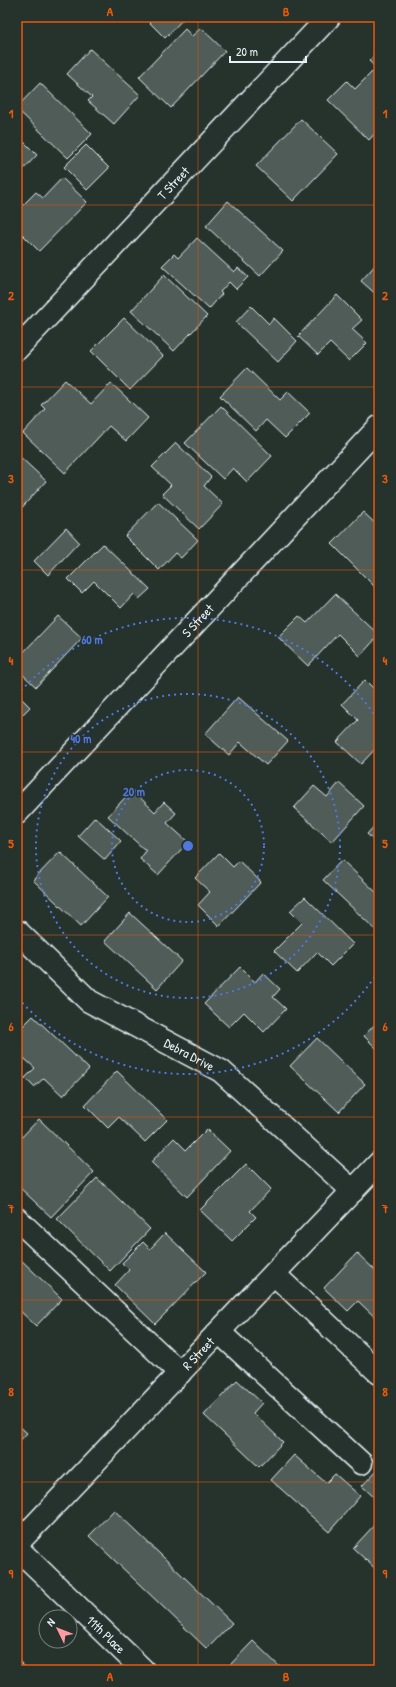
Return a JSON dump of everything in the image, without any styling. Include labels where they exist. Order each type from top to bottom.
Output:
[{"type":"street","name":"T Street","points":[[17,349],[329,17]]},
{"type":"street","name":"S Street","points":[[17,813],[379,427]]},
{"type":"street","name":"Debra Drive","points":[[17,931],[89,1001],[221,1071],[353,1191]]},
{"type":"street","name":"R Street","points":[[17,1544],[379,1163]]},
{"type":"street","points":[[17,1219],[180,1373]]},
{"type":"street","points":[[274,1274],[379,1373]]},
{"type":"street","points":[[219,1332],[361,1463]]},
{"type":"street","name":"11th Place","points":[[17,1548],[143,1670]]},
{"type":"building","points":[[144,17],[185,17],[165,38]]},
{"type":"building","points":[[201,28],[225,51],[171,108],[139,77],[185,29],[192,36]]},
{"type":"building","points":[[90,49],[140,95],[114,124],[88,101],[92,97],[67,74]]},
{"type":"building","points":[[379,50],[379,70],[369,61]]},
{"type":"building","points":[[372,72],[379,79],[379,133],[377,131],[369,140],[328,100],[347,81],[355,89]]},
{"type":"building","points":[[40,83],[92,134],[68,158],[17,109],[17,107]]},
{"type":"building","points":[[301,119],[338,154],[293,201],[256,166]]},
{"type":"building","points":[[17,135],[37,155],[17,176]]},
{"type":"building","points":[[86,145],[109,168],[87,190],[64,167]]},
{"type":"building","points":[[62,178],[87,202],[39,251],[17,229],[17,211],[36,192],[43,198]]},
{"type":"building","points":[[228,201],[283,251],[260,276],[206,226]]},
{"type":"building","points":[[197,238],[234,272],[238,268],[248,277],[236,289],[229,282],[220,292],[222,294],[209,309],[162,266],[174,254],[178,258]]},
{"type":"building","points":[[379,261],[379,297],[361,281]]},
{"type":"building","points":[[164,275],[207,316],[174,351],[131,311]]},
{"type":"building","points":[[337,295],[362,320],[352,329],[367,343],[349,361],[330,343],[318,355],[298,336]]},
{"type":"building","points":[[251,306],[269,324],[274,318],[297,341],[278,362],[236,322]]},
{"type":"building","points":[[124,318],[163,356],[130,390],[91,351]]},
{"type":"building","points":[[247,368],[280,400],[288,392],[310,413],[285,438],[266,420],[256,431],[220,396]]},
{"type":"building","points":[[65,380],[91,404],[111,383],[148,418],[126,441],[109,426],[65,473],[23,433],[45,409],[41,405]]},
{"type":"building","points":[[221,406],[272,456],[247,482],[233,468],[223,479],[185,443]]},
{"type":"building","points":[[176,443],[211,477],[204,486],[223,504],[199,529],[162,494],[171,485],[152,467]]},
{"type":"building","points":[[17,454],[46,481],[17,513]]},
{"type":"building","points":[[158,502],[198,540],[181,558],[175,553],[159,570],[125,536]]},
{"type":"building","points":[[363,512],[379,527],[379,536],[376,539],[379,541],[379,591],[332,544]]},
{"type":"building","points":[[66,528],[79,542],[48,575],[34,561]]},
{"type":"building","points":[[103,544],[150,589],[139,599],[134,594],[121,608],[94,581],[82,593],[68,579]]},
{"type":"building","points":[[335,594],[379,635],[360,656],[338,634],[308,666],[278,637],[299,616],[307,623]]},
{"type":"building","points":[[58,616],[82,638],[36,687],[17,669],[17,659]]},
{"type":"building","points":[[365,680],[379,694],[379,745],[361,764],[337,742],[358,720],[342,704]]},
{"type":"building","points":[[17,694],[30,707],[17,720]]},
{"type":"building","points":[[238,697],[288,741],[266,765],[240,742],[229,755],[205,734]]},
{"type":"building","points":[[339,783],[364,806],[332,842],[294,808],[314,786],[327,797]]},
{"type":"building","points":[[132,790],[155,812],[164,802],[176,813],[167,823],[188,842],[158,875],[140,859],[146,851],[108,816]]},
{"type":"building","points":[[95,817],[121,841],[105,860],[78,836]]},
{"type":"building","points":[[379,821],[379,845],[367,834]]},
{"type":"building","points":[[60,852],[108,897],[81,926],[33,880]]},
{"type":"building","points":[[219,853],[233,867],[239,861],[261,882],[219,926],[198,905],[210,892],[195,878]]},
{"type":"building","points":[[342,860],[379,895],[379,933],[323,880]]},
{"type":"building","points":[[305,897],[353,944],[331,966],[317,952],[297,973],[274,951],[302,923],[290,911]]},
{"type":"building","points":[[130,913],[182,961],[157,989],[105,941]]},
{"type":"building","points":[[240,967],[255,982],[263,973],[280,989],[273,997],[286,1009],[264,1032],[244,1012],[229,1027],[204,1004]]},
{"type":"building","points":[[33,1016],[89,1069],[63,1096],[44,1078],[34,1087],[25,1078],[35,1068],[17,1052],[17,1032]]},
{"type":"building","points":[[379,1020],[379,1051],[364,1036]]},
{"type":"building","points":[[317,1038],[365,1084],[339,1112],[290,1066]]},
{"type":"building","points":[[117,1071],[167,1120],[145,1142],[119,1117],[108,1128],[85,1105]]},
{"type":"building","points":[[39,1119],[94,1172],[51,1217],[17,1185],[17,1142]]},
{"type":"building","points":[[207,1129],[230,1151],[187,1197],[151,1162],[174,1138],[186,1150]]},
{"type":"building","points":[[246,1164],[271,1189],[250,1211],[256,1217],[232,1241],[200,1210]]},
{"type":"building","points":[[97,1178],[150,1229],[110,1271],[57,1219]]},
{"type":"building","points":[[165,1233],[206,1272],[155,1324],[115,1285],[129,1270],[122,1263],[143,1242],[150,1249]]},
{"type":"building","points":[[357,1253],[379,1274],[379,1321],[358,1301],[348,1311],[324,1288]]},
{"type":"building","points":[[17,1256],[62,1299],[36,1326],[17,1308]]},
{"type":"building","points":[[237,1380],[262,1403],[253,1413],[283,1442],[259,1467],[204,1415]]},
{"type":"building","points":[[17,1424],[27,1433],[17,1444]]},
{"type":"building","points":[[294,1455],[326,1483],[335,1474],[360,1496],[329,1532],[271,1480]]},
{"type":"building","points":[[379,1468],[379,1496],[376,1499],[362,1486]]},
{"type":"building","points":[[114,1510],[232,1623],[207,1649],[89,1536]]},
{"type":"building","points":[[379,1520],[379,1572],[353,1548]]},
{"type":"building","points":[[253,1641],[283,1670],[231,1670],[228,1667]]},
{"type":"building","points":[[17,1659],[28,1670],[17,1670]]}]
